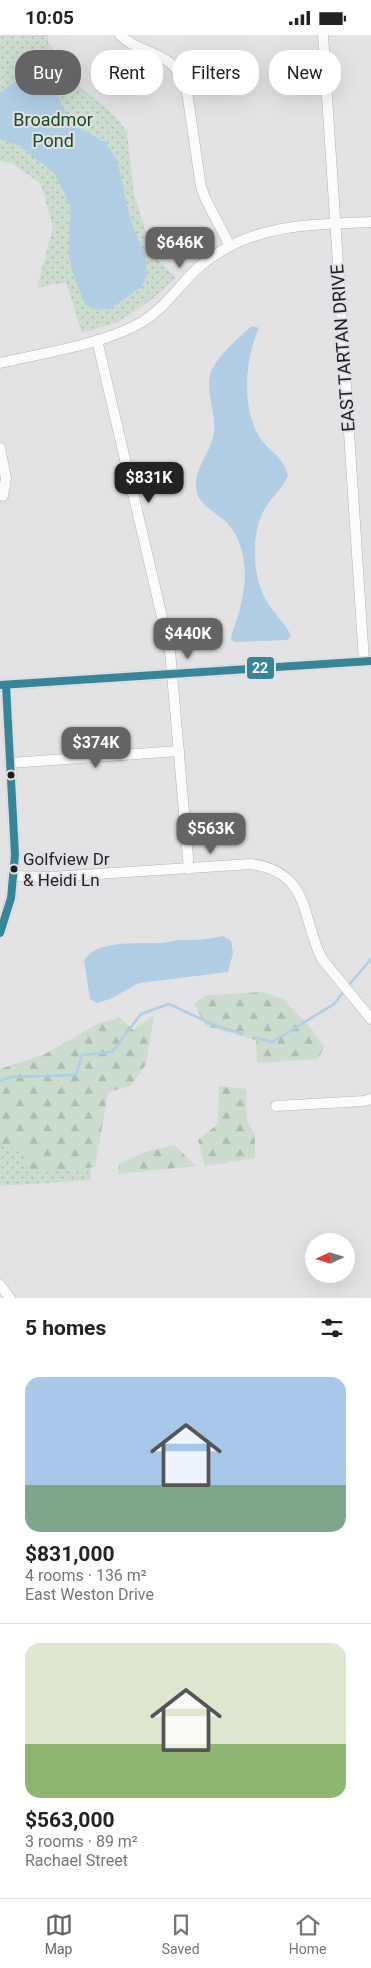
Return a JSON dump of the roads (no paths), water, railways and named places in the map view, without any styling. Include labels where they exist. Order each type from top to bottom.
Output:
[{"type":"street","points":[[120,35],[133,46],[169,62],[179,73],[186,85],[201,187],[230,246]]},
{"type":"street","name":"EAST TARTAN DRIVE","points":[[323,35],[367,661]]},
{"type":"street","points":[[0,363],[98,340],[128,329],[156,312],[198,268],[230,246],[257,233],[274,229],[371,222]]},
{"type":"street","points":[[98,340],[166,631],[173,674],[189,869]]},
{"type":"street","points":[[0,448],[6,478],[3,496]]},
{"type":"street","points":[[0,933],[11,898],[14,876],[10,763],[3,685],[367,661]]},
{"type":"street","points":[[10,763],[179,751]]},
{"type":"street","points":[[14,876],[51,877],[251,864],[274,869],[298,890],[322,959],[371,1019]]},
{"type":"street","points":[[276,1106],[371,1099]]},
{"type":"street","points":[[0,1285],[10,1298]]},
{"type":"water","points":[[15,82],[15,95],[58,95],[62,107],[77,127],[105,142],[117,160],[131,222],[145,254],[147,274],[142,286],[110,309],[97,310],[85,304],[69,258],[70,204],[54,173],[20,146],[0,139],[0,93]]},
{"type":"water","points":[[252,326],[259,328],[254,340],[248,368],[247,397],[249,411],[259,436],[282,462],[288,475],[261,516],[256,538],[255,562],[264,595],[291,636],[287,640],[234,642],[231,639],[232,633],[244,589],[244,559],[240,544],[233,531],[223,519],[201,501],[196,485],[199,469],[210,447],[214,432],[214,418],[209,388],[212,369],[234,342]]},
{"type":"water","points":[[223,936],[231,941],[233,953],[228,972],[139,983],[110,999],[97,1003],[90,999],[84,960],[90,953],[119,944],[164,943]]},
{"type":"waterway","points":[[348,986],[371,959]]},
{"type":"waterway","points":[[257,1038],[272,1042],[334,1004],[345,990]]},
{"type":"waterway","points":[[0,1081],[11,1077],[76,1075],[82,1055],[112,1052],[141,1014],[169,1004],[214,1025],[242,1034]]},
{"type":"place","name":"Golfview Dr & Heidi Ln","points":[[14,869]]},
{"type":"park label","name":"Broadmor Pond","points":[[53,130]]}]
